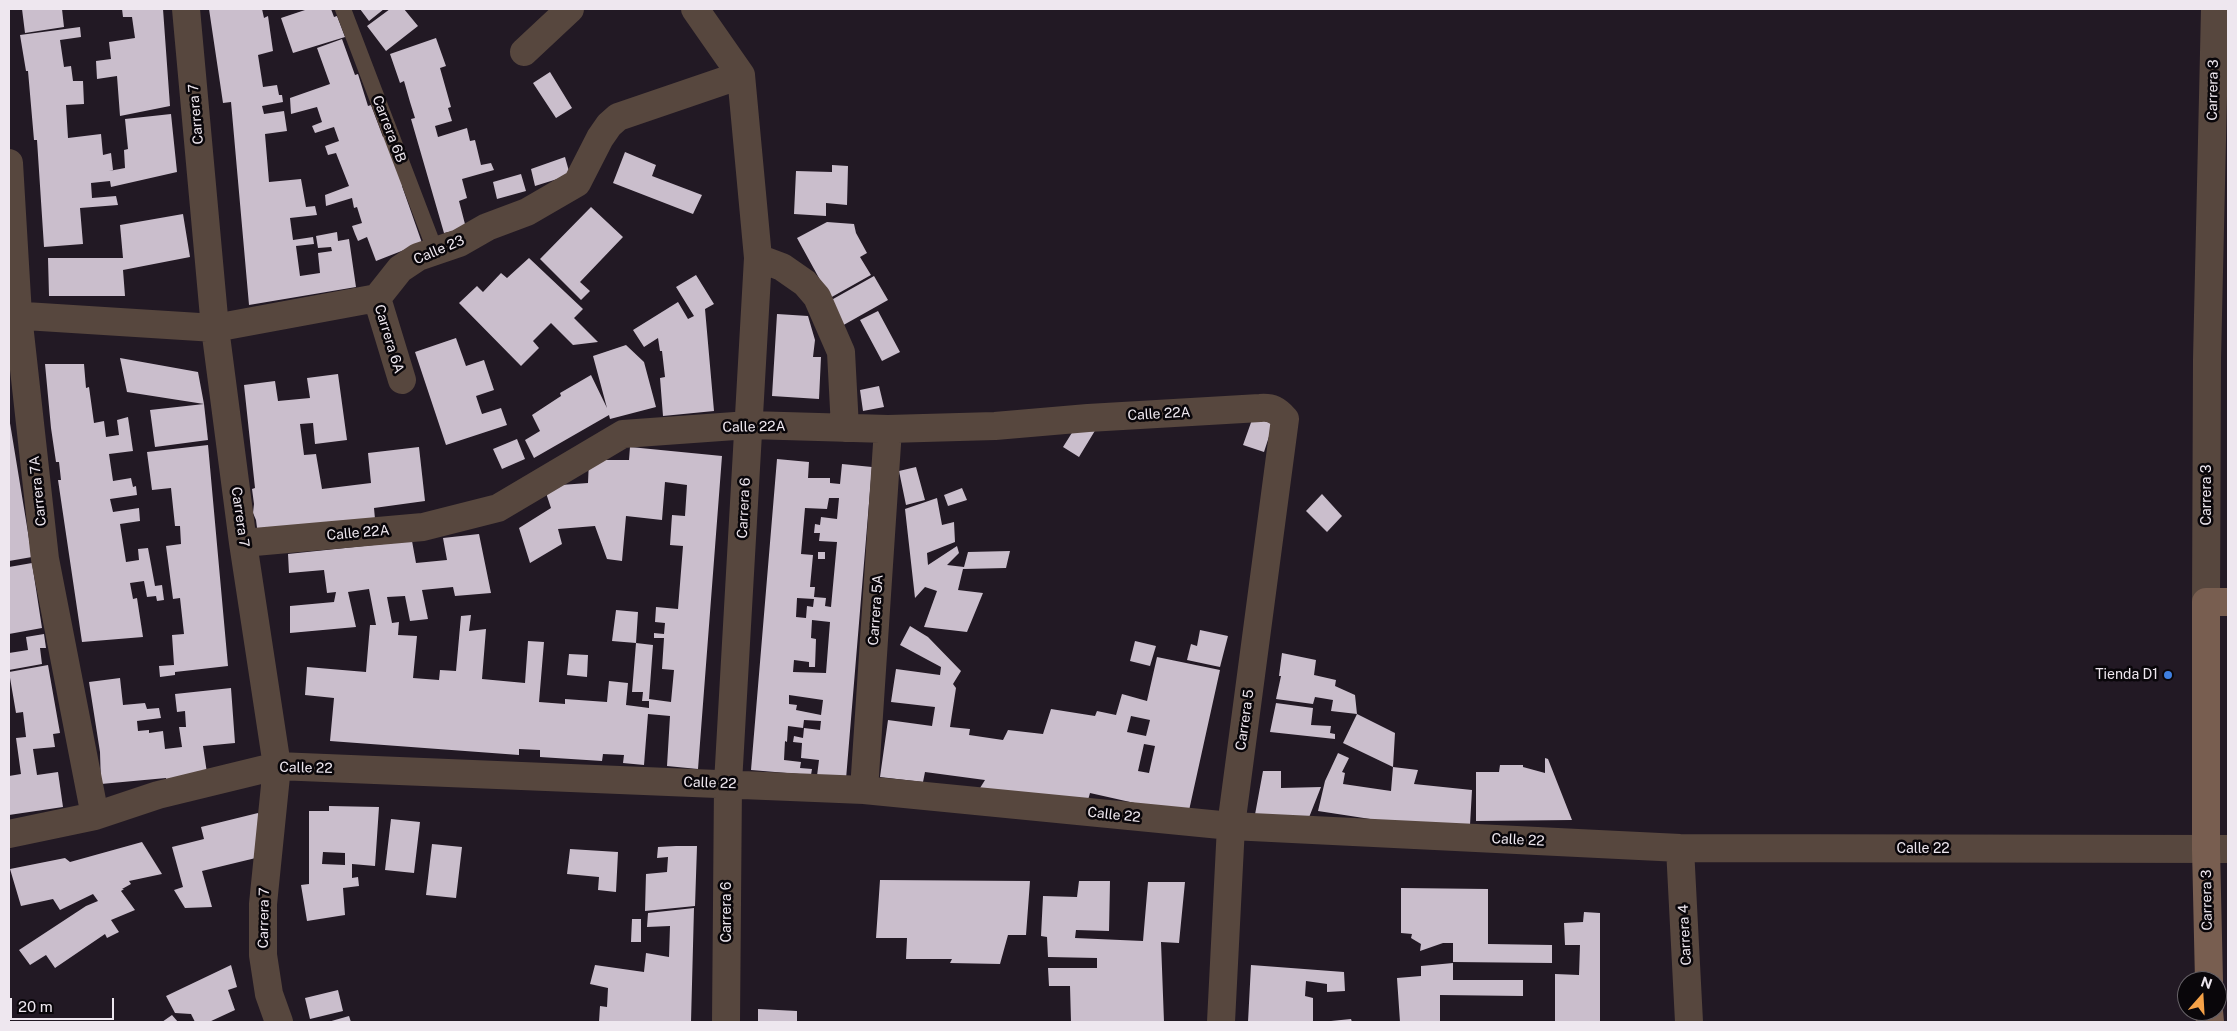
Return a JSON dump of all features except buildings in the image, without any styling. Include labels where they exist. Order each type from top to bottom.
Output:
[{"type":"main road","name":"Carrera 3","points":[[2210,971],[2217,850],[2217,602]]},
{"type":"street","name":"Carrera 7","points":[[186,9],[215,328],[243,543],[277,766],[263,904],[263,955],[269,994],[280,1022]]},
{"type":"street","points":[[524,52],[570,9]]},
{"type":"street","name":"Carrera 6","points":[[695,9],[741,75],[758,258],[728,784],[726,1022]]},
{"type":"street","name":"Carrera 3","points":[[2215,9],[2218,359],[2217,602]]},
{"type":"street","name":"Calle 23","points":[[377,298],[400,269],[418,256],[458,243],[487,227],[527,212],[577,183],[600,138],[609,125],[618,117],[741,75]]},
{"type":"street","name":"Carrera 7A","points":[[9,163],[12,319],[46,560],[95,816]]},
{"type":"street","points":[[758,258],[782,267],[805,283],[816,297],[841,352],[845,428]]},
{"type":"street","points":[[12,319],[215,328],[377,298]]},
{"type":"street","name":"Carrera 6A","points":[[377,298],[402,380]]},
{"type":"street","name":"Calle 22A","points":[[243,543],[423,527],[498,508],[623,434],[749,425],[888,429],[995,426],[1088,418],[1268,408],[1278,411],[1285,418]]},
{"type":"street","name":"Carrera 5","points":[[1221,1022],[1231,826],[1285,418]]},
{"type":"street","name":"Carrera 5A","points":[[864,790],[888,429]]},
{"type":"street","name":"Calle 22","points":[[9,834],[95,816],[158,796],[277,766],[864,790],[1231,826],[1680,848],[2217,850]]},
{"type":"street","name":"Carrera 4","points":[[1680,848],[1689,1022]]},
{"type":"lane","name":"Carrera 6B","points":[[343,9],[435,250]]},
{"type":"place","name":"Tienda D1","points":[[2168,675]]}]
